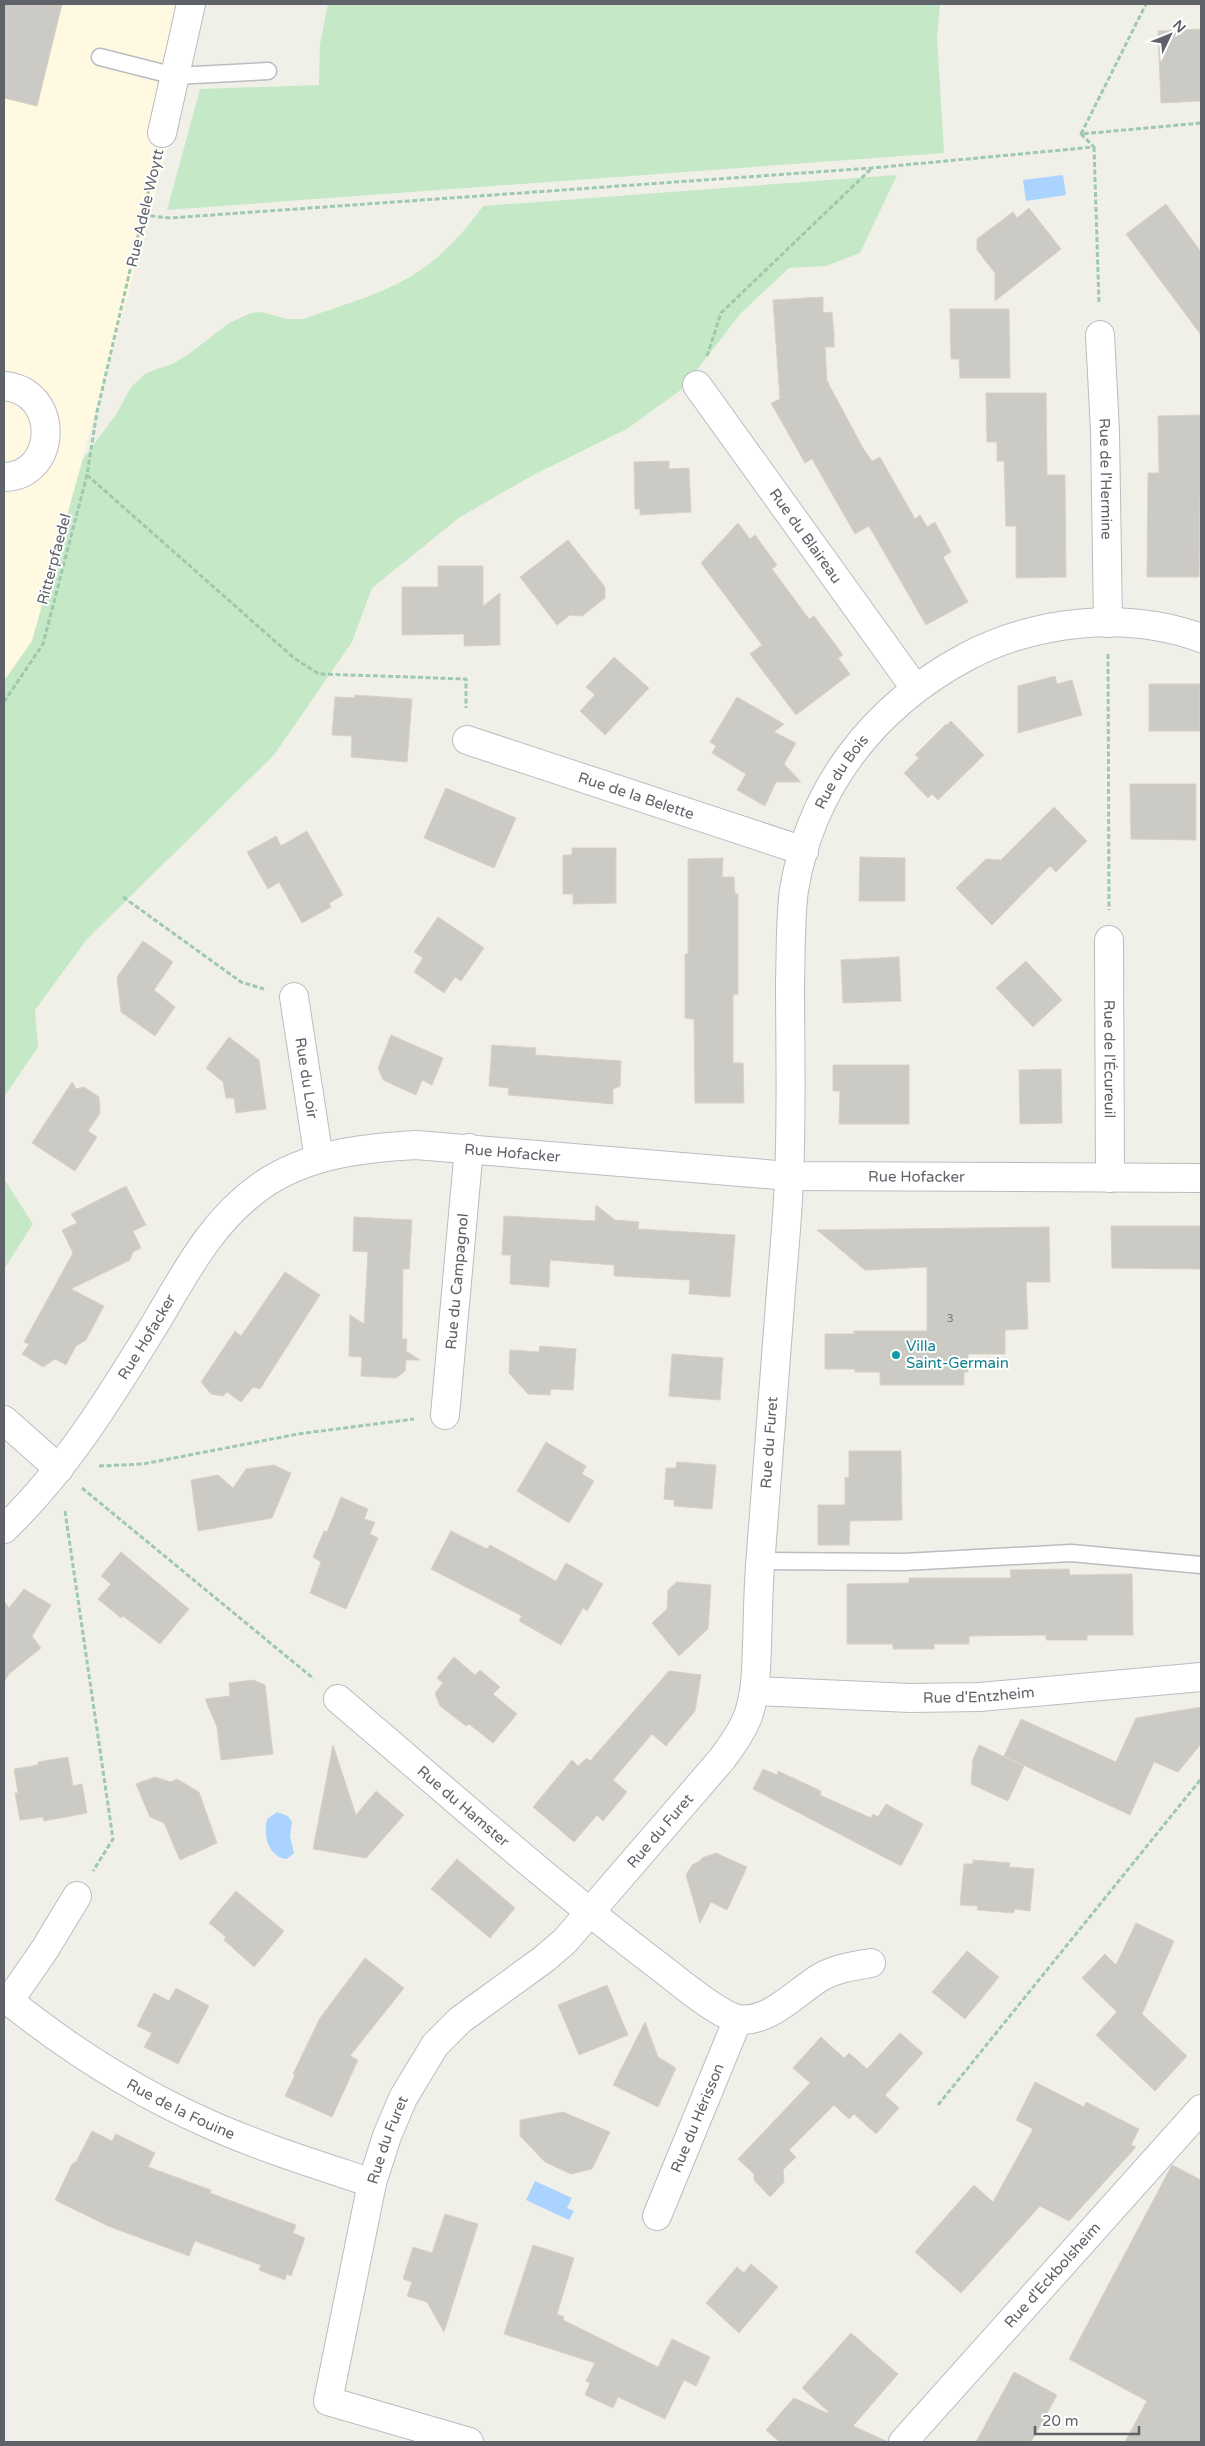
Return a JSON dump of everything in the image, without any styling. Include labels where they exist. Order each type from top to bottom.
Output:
[{"type":"street","name":"Rue Adele Woytt","points":[[162,133],[191,4]]},
{"type":"street","name":"Rue de l'Hermine","points":[[1100,335],[1105,431],[1108,623]]},
{"type":"street","name":"Rue du Blaireau","points":[[697,385],[915,688]]},
{"type":"street","points":[[4,386],[26,393],[36,402],[44,415],[47,431],[44,447],[36,462],[22,472],[4,477]]},
{"type":"street","name":"Rue du Bois","points":[[790,1176],[791,935],[794,890],[804,851],[831,784],[850,754],[878,720],[915,688],[987,646],[1024,633],[1063,625],[1108,623],[1149,625],[1201,638]]},
{"type":"street","name":"Rue de la Belette","points":[[467,740],[804,851]]},
{"type":"street","name":"Rue de l'Écureuil","points":[[1109,940],[1110,1178]]},
{"type":"street","name":"Rue du Loir","points":[[294,998],[319,1159]]},
{"type":"street","name":"Rue Hofacker","points":[[4,1529],[59,1469],[150,1331],[205,1241],[221,1220],[262,1186],[289,1170],[319,1159],[343,1152],[374,1147],[416,1145],[790,1176],[1201,1178]]},
{"type":"street","name":"Rue du Campagnol","points":[[444,1415],[469,1148]]},
{"type":"street","name":"Rue du Furet","points":[[469,2442],[328,2401],[372,2183],[387,2136],[403,2098],[435,2045],[460,2020],[544,1959],[590,1914],[738,1738],[748,1716],[755,1691],[760,1561],[790,1176]]},
{"type":"street","points":[[4,1420],[59,1469]]},
{"type":"street","name":"Rue d'Entzheim","points":[[755,1691],[910,1698],[980,1698],[1201,1677]]},
{"type":"street","name":"Rue du Hamster","points":[[338,1699],[590,1914]]},
{"type":"street","name":"Rue de la Fouine","points":[[77,1896],[46,1949],[6,1999],[57,2038],[104,2069],[154,2097],[210,2125],[266,2148],[372,2183]]},
{"type":"street","points":[[590,1914],[700,1996],[738,2019],[755,2018],[772,2011],[822,1977],[844,1967],[871,1963]]},
{"type":"street","name":"Rue du Hérisson","points":[[657,2216],[738,2019]]},
{"type":"street","name":"Rue d'Eckbolsheim","points":[[903,2442],[1201,2109]]},
{"type":"lane","points":[[100,57],[175,76],[268,71]]},
{"type":"lane","points":[[760,1561],[904,1562],[1071,1553],[1201,1565]]},
{"type":"path","points":[[1080,134],[1146,4]]},
{"type":"path","points":[[1080,134],[1201,122]]},
{"type":"path","name":"Rue Adele Woytt","points":[[97,412],[162,133]]},
{"type":"path","points":[[1080,134],[1094,147],[1100,335]]},
{"type":"path","points":[[143,215],[170,218],[872,168],[1094,147]]},
{"type":"path","points":[[697,385],[721,313],[872,168]]},
{"type":"path","name":"Ritterpfaedel","points":[[4,702],[43,644],[87,475],[97,412]]},
{"type":"path","points":[[87,475],[294,658],[319,674],[466,679],[467,740]]},
{"type":"path","points":[[1108,623],[1109,940]]},
{"type":"path","points":[[123,897],[241,982],[294,998]]},
{"type":"path","points":[[59,1469],[143,1464],[298,1434],[444,1415]]},
{"type":"path","points":[[59,1469],[338,1699]]},
{"type":"path","points":[[59,1469],[113,1840],[77,1896]]},
{"type":"path","points":[[938,2105],[1201,1779]]},
{"type":"shaded area","points":[[4,4],[204,4],[151,210],[32,641],[4,681]]},
{"type":"green space","points":[[328,4],[940,4],[937,37],[944,153],[167,210],[200,89],[319,85],[320,44]]},
{"type":"green space","points":[[897,175],[860,253],[826,266],[789,268],[741,313],[682,389],[627,429],[535,474],[460,517],[372,588],[352,642],[274,755],[87,939],[35,1010],[38,1047],[4,1097],[4,681],[32,641],[83,459],[117,413],[131,387],[146,373],[172,364],[189,354],[229,323],[251,313],[262,312],[286,319],[304,319],[370,295],[408,278],[440,255],[467,227],[483,206]]},
{"type":"green space","points":[[4,1179],[33,1224],[4,1269]]},
{"type":"water","points":[[1063,175],[1066,195],[1026,201],[1023,180]]},
{"type":"water","points":[[277,1812],[288,1816],[292,1822],[290,1836],[294,1853],[287,1859],[275,1854],[268,1844],[266,1832],[267,1819]]},
{"type":"water","points":[[535,2181],[572,2198],[567,2208],[574,2211],[569,2220],[526,2200]]},
{"type":"building","points":[[4,4],[62,4],[37,106],[4,98]]},
{"type":"building","points":[[1201,29],[1201,101],[1161,103],[1158,31]]},
{"type":"building","points":[[1166,204],[1201,252],[1201,335],[1126,234]]},
{"type":"building","points":[[1029,208],[1061,249],[995,301],[995,273],[977,250],[977,239],[1013,212],[1017,218]]},
{"type":"building","points":[[823,297],[823,313],[832,312],[834,334],[834,347],[825,347],[827,381],[864,450],[872,461],[880,457],[915,519],[920,515],[927,527],[935,522],[951,552],[943,557],[968,602],[926,625],[869,526],[855,534],[812,459],[805,463],[771,403],[780,399],[773,300]]},
{"type":"building","points":[[950,309],[1009,309],[1010,378],[960,378],[959,359],[951,359]]},
{"type":"building","points":[[986,393],[1046,393],[1047,475],[1065,475],[1066,577],[1016,578],[1016,526],[1006,526],[1004,461],[997,461],[997,442],[987,442]]},
{"type":"building","points":[[1201,415],[1199,577],[1147,577],[1148,473],[1159,473],[1158,416]]},
{"type":"building","points":[[669,461],[669,469],[689,468],[691,512],[640,515],[640,509],[635,509],[634,462]]},
{"type":"building","points":[[738,523],[750,539],[755,535],[777,565],[772,569],[809,619],[814,616],[843,655],[838,658],[850,674],[796,715],[750,654],[762,645],[701,563]]},
{"type":"building","points":[[568,540],[605,587],[605,598],[582,616],[570,615],[557,625],[520,577]]},
{"type":"building","points":[[438,566],[483,566],[483,606],[500,593],[500,645],[464,646],[464,634],[402,635],[402,587],[438,587]]},
{"type":"building","points":[[614,657],[649,688],[605,735],[580,711],[595,695],[586,687]]},
{"type":"building","points":[[1055,676],[1057,684],[1072,680],[1082,715],[1018,733],[1018,686]]},
{"type":"building","points":[[1149,684],[1200,684],[1200,731],[1149,731]]},
{"type":"building","points":[[355,695],[412,699],[407,762],[351,757],[352,736],[332,735],[335,697],[354,698]]},
{"type":"building","points":[[737,697],[784,724],[774,732],[796,743],[784,764],[801,782],[776,782],[765,806],[737,790],[746,774],[712,753],[716,746],[710,742]]},
{"type":"building","points":[[951,721],[984,755],[938,800],[932,794],[928,798],[904,773],[919,758],[915,755]]},
{"type":"building","points":[[1130,784],[1196,784],[1196,840],[1131,839]]},
{"type":"building","points":[[446,788],[516,818],[494,868],[424,838]]},
{"type":"building","points":[[1054,807],[1087,841],[1056,872],[1050,866],[992,925],[956,888],[986,859],[1001,860]]},
{"type":"building","points":[[307,831],[343,895],[329,903],[331,907],[302,923],[279,882],[268,889],[247,852],[276,836],[281,846]]},
{"type":"building","points":[[572,848],[616,848],[616,903],[573,904],[573,894],[563,894],[563,855],[572,855]]},
{"type":"building","points":[[860,857],[905,858],[905,901],[859,901]]},
{"type":"building","points":[[723,858],[722,877],[734,877],[735,894],[738,894],[738,994],[733,995],[733,1063],[743,1063],[744,1103],[695,1103],[694,1019],[685,1018],[685,954],[688,954],[688,859]]},
{"type":"building","points":[[438,917],[484,948],[461,981],[455,977],[444,993],[414,972],[423,958],[414,952]]},
{"type":"building","points":[[143,941],[173,962],[154,990],[175,1007],[155,1036],[121,1012],[117,977]]},
{"type":"building","points":[[899,957],[901,1001],[843,1003],[841,960]]},
{"type":"building","points":[[1026,961],[1062,1000],[1033,1027],[996,988]]},
{"type":"building","points":[[391,1035],[443,1058],[432,1085],[422,1080],[416,1095],[383,1080],[378,1068]]},
{"type":"building","points":[[229,1037],[259,1060],[266,1109],[236,1113],[234,1098],[226,1098],[223,1082],[206,1068]]},
{"type":"building","points":[[492,1045],[536,1048],[535,1055],[621,1061],[620,1086],[613,1089],[613,1104],[508,1095],[509,1088],[489,1086]]},
{"type":"building","points":[[833,1065],[909,1065],[909,1124],[839,1124],[840,1091],[833,1091]]},
{"type":"building","points":[[1061,1069],[1062,1123],[1020,1124],[1019,1070]]},
{"type":"building","points":[[72,1082],[76,1089],[84,1087],[99,1097],[100,1113],[88,1131],[97,1137],[75,1171],[32,1143]]},
{"type":"building","points":[[126,1186],[146,1225],[133,1231],[141,1248],[133,1252],[130,1260],[71,1289],[104,1306],[86,1340],[76,1346],[66,1365],[55,1359],[43,1367],[22,1354],[29,1344],[24,1342],[73,1253],[62,1230],[77,1223],[71,1214]]},
{"type":"building","points":[[596,1205],[615,1220],[639,1222],[638,1229],[735,1235],[730,1297],[689,1294],[690,1280],[614,1276],[614,1265],[550,1260],[549,1287],[510,1284],[511,1255],[502,1255],[504,1216],[595,1221]]},
{"type":"building","points":[[354,1217],[412,1220],[409,1269],[403,1269],[402,1339],[407,1339],[406,1351],[420,1360],[406,1360],[405,1371],[396,1378],[361,1376],[362,1357],[349,1356],[350,1315],[364,1324],[368,1252],[353,1251]]},
{"type":"building","points":[[1111,1226],[1201,1226],[1201,1269],[1112,1268]]},
{"type":"building","points":[[1049,1227],[1050,1282],[1026,1282],[1028,1329],[1005,1330],[1005,1354],[968,1354],[968,1372],[964,1372],[964,1385],[880,1385],[880,1372],[855,1372],[855,1369],[825,1369],[825,1334],[854,1334],[854,1331],[927,1331],[927,1267],[865,1270],[817,1230]]},
{"type":"building","points":[[285,1272],[320,1295],[260,1389],[253,1387],[241,1402],[227,1392],[223,1396],[211,1394],[201,1382],[235,1331],[241,1336]]},
{"type":"building","points":[[540,1346],[576,1349],[573,1390],[551,1389],[550,1395],[528,1394],[509,1373],[510,1350],[539,1352]]},
{"type":"building","points":[[672,1354],[723,1358],[720,1400],[669,1396]]},
{"type":"building","points":[[546,1442],[586,1466],[582,1474],[594,1481],[569,1523],[517,1491]]},
{"type":"building","points":[[849,1451],[901,1451],[902,1520],[850,1521],[849,1545],[818,1545],[818,1505],[845,1505],[845,1477],[849,1478]]},
{"type":"building","points":[[677,1462],[716,1465],[712,1509],[674,1506],[674,1500],[664,1499],[666,1468],[676,1468]]},
{"type":"building","points":[[274,1465],[291,1473],[272,1518],[198,1531],[191,1480],[218,1475],[233,1488],[246,1469]]},
{"type":"building","points":[[341,1497],[368,1509],[364,1519],[375,1522],[370,1534],[378,1538],[346,1609],[310,1593],[321,1562],[313,1557],[324,1531],[327,1532]]},
{"type":"building","points":[[451,1531],[487,1549],[490,1545],[556,1581],[566,1563],[603,1584],[587,1611],[583,1608],[561,1645],[519,1621],[522,1616],[431,1569]]},
{"type":"building","points":[[121,1552],[189,1609],[160,1644],[123,1616],[121,1618],[98,1599],[111,1584],[101,1576]]},
{"type":"building","points":[[1069,1569],[1070,1575],[1132,1574],[1133,1635],[1087,1635],[1087,1640],[1046,1640],[1046,1635],[969,1636],[969,1644],[934,1644],[934,1649],[893,1649],[893,1644],[847,1644],[847,1584],[909,1583],[909,1578],[1011,1578],[1010,1570]]},
{"type":"building","points":[[677,1582],[711,1585],[708,1629],[679,1656],[652,1623],[667,1609],[668,1590]]},
{"type":"building","points":[[24,1589],[51,1605],[32,1636],[41,1648],[9,1674],[4,1682],[4,1601],[9,1608]]},
{"type":"building","points":[[454,1657],[475,1675],[480,1670],[500,1687],[493,1694],[517,1714],[493,1743],[469,1724],[466,1726],[440,1706],[435,1693],[443,1683],[437,1678]]},
{"type":"building","points":[[669,1671],[701,1675],[695,1711],[666,1746],[652,1734],[613,1780],[627,1792],[603,1821],[597,1815],[574,1842],[533,1807],[572,1760],[578,1766],[587,1758],[590,1761]]},
{"type":"building","points":[[253,1680],[265,1685],[273,1754],[221,1760],[217,1727],[205,1699],[230,1696],[229,1683]]},
{"type":"building","points":[[1201,1707],[1201,1744],[1178,1772],[1154,1762],[1130,1815],[1004,1756],[1021,1719],[1116,1762],[1136,1718]]},
{"type":"building","points":[[333,1745],[356,1815],[376,1791],[404,1815],[366,1858],[313,1849]]},
{"type":"building","points":[[979,1745],[1024,1766],[1008,1801],[971,1784],[973,1759]]},
{"type":"building","points":[[68,1757],[73,1786],[82,1784],[87,1813],[44,1821],[43,1817],[20,1820],[15,1793],[18,1793],[14,1769],[38,1765],[38,1762]]},
{"type":"building","points":[[763,1769],[777,1775],[778,1771],[821,1791],[820,1795],[871,1818],[873,1814],[878,1817],[886,1804],[923,1824],[901,1866],[753,1789]]},
{"type":"building","points":[[155,1777],[171,1782],[177,1779],[199,1792],[217,1843],[180,1860],[164,1823],[150,1817],[136,1784]]},
{"type":"building","points":[[716,1853],[747,1867],[727,1910],[711,1902],[700,1923],[686,1875],[692,1865],[702,1858]]},
{"type":"building","points":[[457,1859],[515,1908],[490,1938],[431,1889]]},
{"type":"building","points":[[973,1860],[1010,1863],[1009,1867],[1034,1869],[1030,1911],[1014,1909],[1014,1913],[977,1910],[978,1906],[960,1905],[964,1864],[973,1864]]},
{"type":"building","points":[[236,1891],[284,1931],[254,1967],[224,1940],[226,1937],[209,1923]]},
{"type":"building","points":[[1136,1923],[1174,1941],[1142,2014],[1187,2056],[1155,2091],[1096,2035],[1117,2012],[1082,1978],[1105,1954],[1116,1965]]},
{"type":"building","points":[[967,1951],[999,1977],[965,2019],[932,1992]]},
{"type":"building","points":[[365,1958],[404,1988],[350,2056],[358,2060],[332,2117],[285,2096],[295,2075],[293,2074],[320,2018]]},
{"type":"building","points":[[607,1985],[628,2035],[579,2055],[558,2005]]},
{"type":"building","points":[[176,1988],[209,2006],[178,2064],[144,2047],[152,2033],[137,2026],[154,1993],[169,2001]]},
{"type":"building","points":[[645,2022],[658,2057],[676,2068],[658,2107],[613,2085]]},
{"type":"building","points":[[900,2033],[923,2053],[885,2095],[899,2108],[876,2134],[854,2114],[849,2119],[834,2105],[789,2150],[796,2157],[783,2170],[784,2182],[770,2197],[754,2180],[754,2174],[738,2159],[810,2083],[793,2068],[821,2037],[844,2058],[849,2053],[867,2069]]},
{"type":"building","points":[[1035,2082],[1084,2107],[1086,2102],[1139,2129],[1131,2145],[1136,2147],[1069,2221],[1040,2206],[961,2293],[915,2252],[974,2185],[993,2202],[1033,2129],[1016,2120]]},
{"type":"building","points":[[563,2112],[610,2132],[592,2169],[571,2174],[545,2162],[520,2136],[520,2120]]},
{"type":"building","points":[[92,2131],[112,2141],[116,2134],[155,2153],[148,2167],[211,2190],[210,2193],[296,2225],[293,2233],[305,2238],[291,2276],[287,2274],[285,2280],[259,2270],[261,2265],[195,2241],[189,2256],[108,2226],[55,2200],[72,2164],[76,2162]]},
{"type":"building","points":[[1172,2165],[1201,2180],[1201,2442],[1125,2442],[1147,2401],[1069,2359]]},
{"type":"building","points":[[445,2214],[478,2224],[444,2332],[427,2302],[407,2296],[412,2282],[403,2279],[413,2247],[432,2253]]},
{"type":"building","points":[[533,2245],[574,2258],[557,2314],[564,2317],[563,2320],[658,2367],[672,2339],[710,2357],[696,2386],[684,2380],[665,2419],[618,2397],[613,2408],[585,2395],[590,2383],[586,2381],[595,2363],[504,2334]]},
{"type":"building","points":[[751,2264],[778,2287],[739,2333],[706,2303],[737,2267],[744,2273]]},
{"type":"building","points":[[851,2333],[898,2374],[853,2426],[888,2442],[780,2442],[766,2430],[794,2398],[827,2413],[829,2412],[802,2388]]},
{"type":"building","points":[[1014,2372],[1057,2395],[1031,2442],[976,2442]]},
{"type":"place","name":"Villa Saint-Germain","points":[[896,1355]]}]
